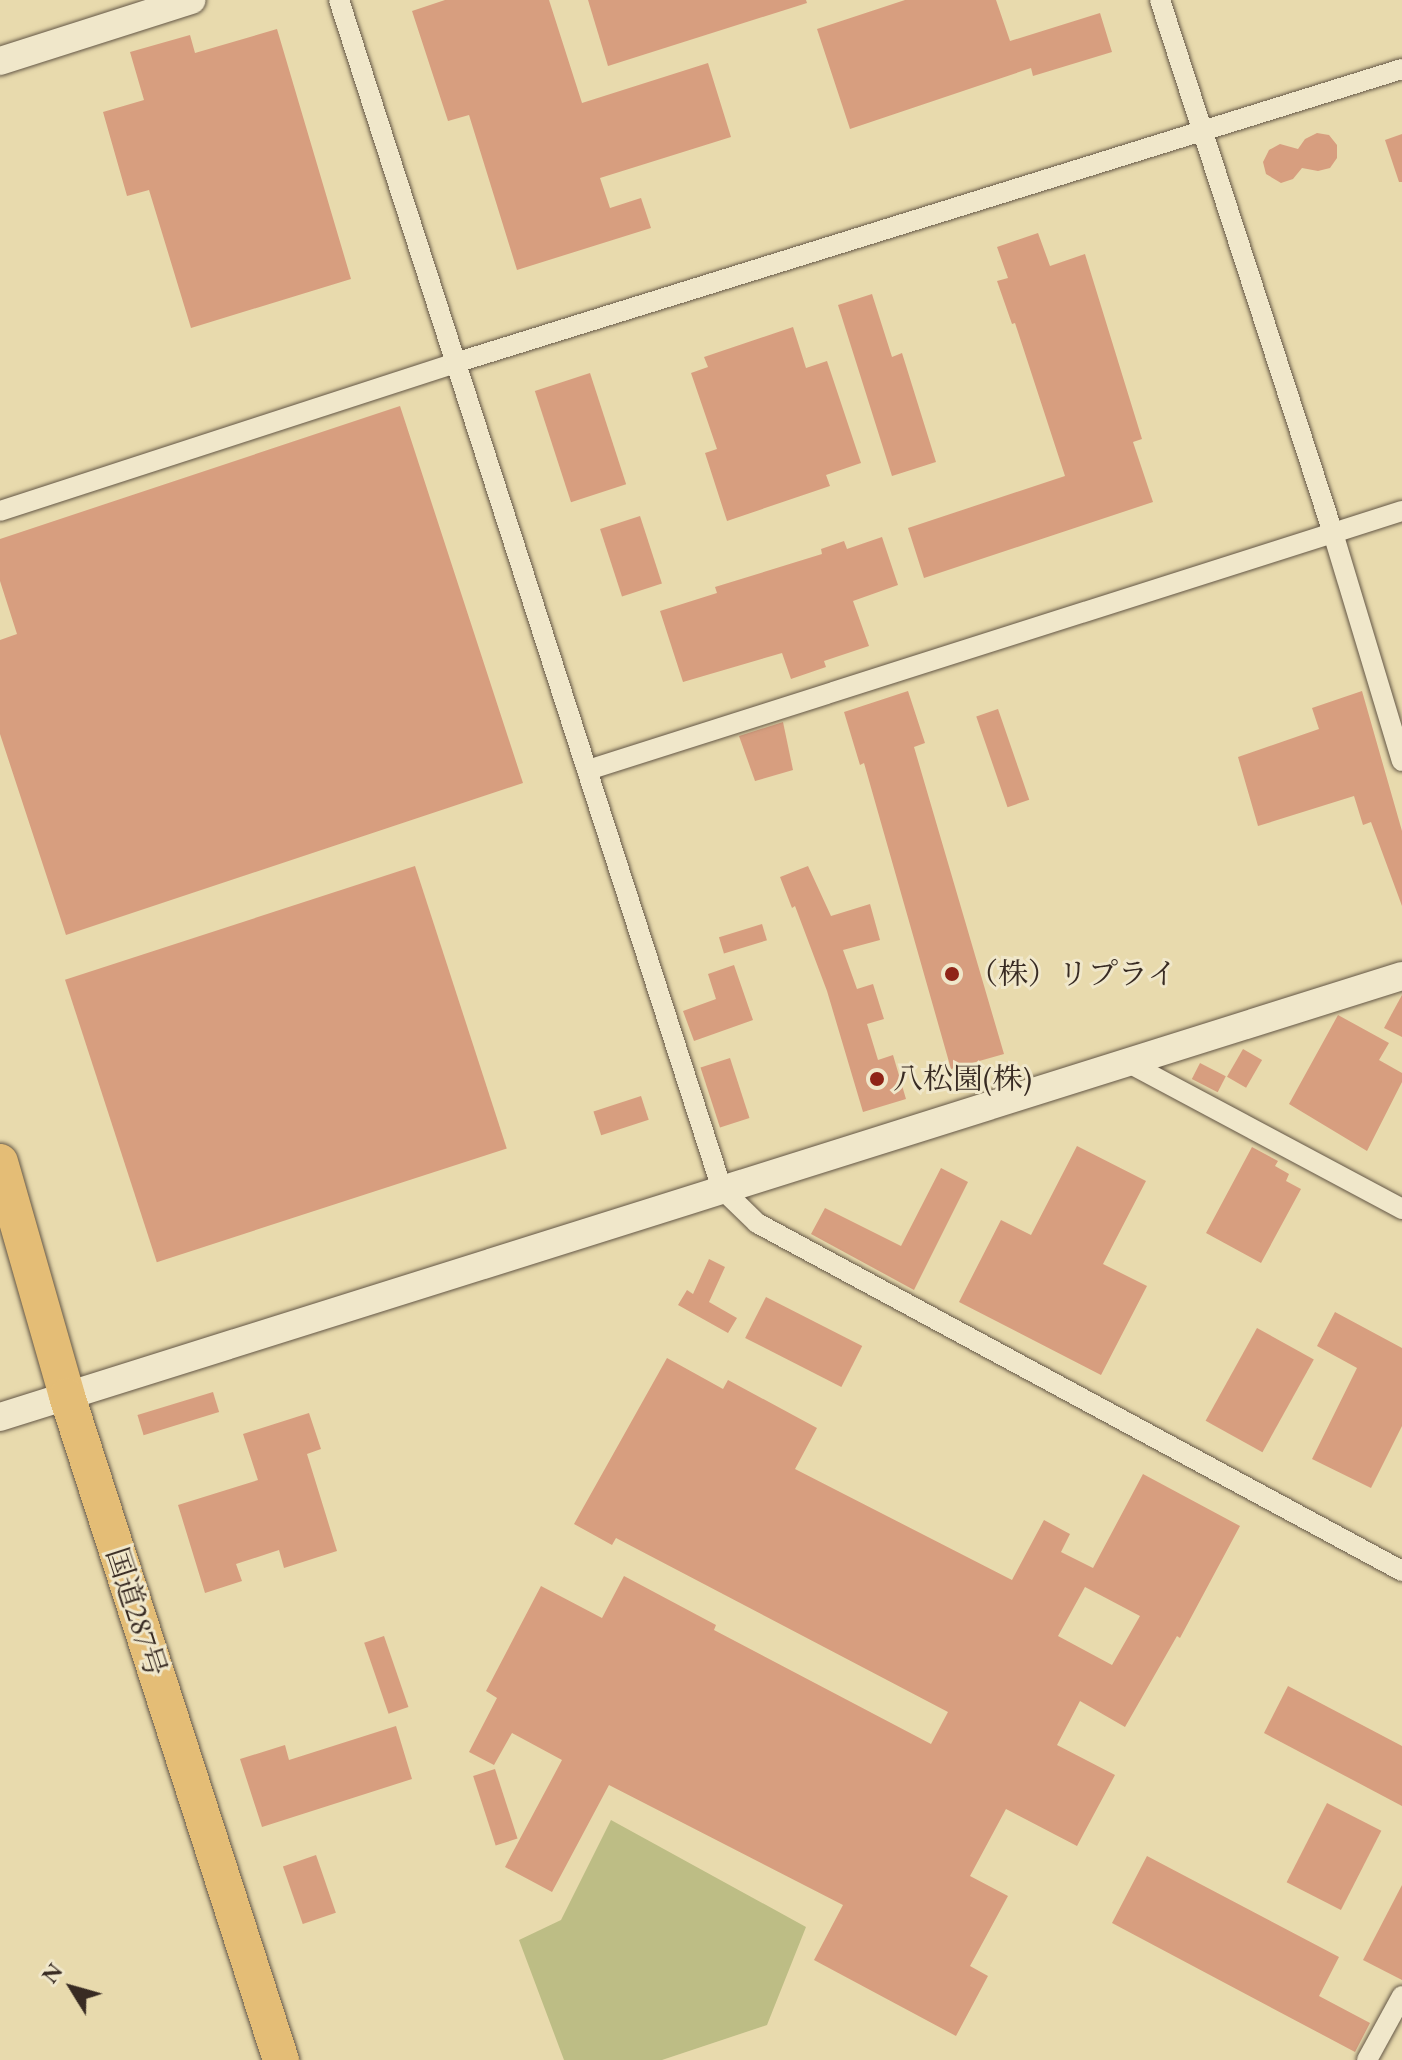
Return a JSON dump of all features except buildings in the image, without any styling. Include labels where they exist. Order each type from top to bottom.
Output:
[{"type":"highway","name":"国道287号","points":[[0,1162],[67,1396],[281,2060]]},
{"type":"street","points":[[0,61],[191,0]]},
{"type":"street","points":[[339,0],[722,1189],[757,1223],[1402,1571]]},
{"type":"street","points":[[1160,0],[1333,533],[1402,761]]},
{"type":"street","points":[[0,511],[455,363],[1402,69]]},
{"type":"street","points":[[588,770],[1402,511]]},
{"type":"street","points":[[0,1417],[1402,976]]},
{"type":"street","points":[[1125,1061],[1402,1209]]},
{"type":"street","points":[[1367,2060],[1402,1996]]},
{"type":"green space","points":[[611,1820],[806,1927],[767,2025],[662,2060],[564,2060],[519,1940],[561,1920]]},
{"type":"place","name":"（株）リプライ","points":[[952,974]]},
{"type":"place","name":"八松園(株)","points":[[877,1079]]}]
